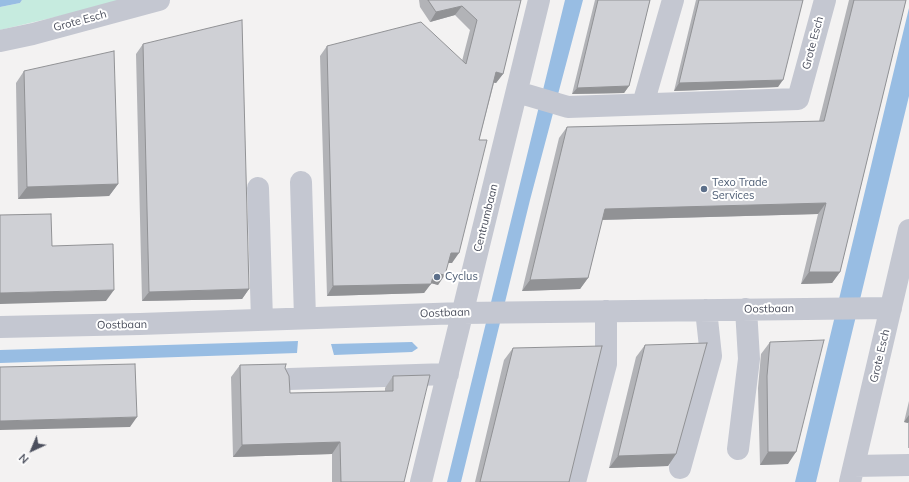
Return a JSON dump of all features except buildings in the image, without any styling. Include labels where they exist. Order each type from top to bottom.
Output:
[{"type":"street","name":"Grote Esch","points":[[0,41],[33,34],[159,0]]},
{"type":"street","name":"Centrumbaan","points":[[421,482],[448,374],[473,312],[526,95],[539,0]]},
{"type":"street","points":[[643,104],[673,0]]},
{"type":"street","name":"Grote Esch","points":[[526,95],[568,107],[798,99],[825,0]]},
{"type":"street","points":[[301,182],[305,318]]},
{"type":"street","points":[[258,188],[262,320]]},
{"type":"street","name":"Grote Esch","points":[[852,474],[891,308],[904,272],[909,230]]},
{"type":"street","name":"Oostbaan","points":[[0,327],[262,320],[473,312],[891,308]]},
{"type":"street","points":[[738,449],[749,359],[746,309]]},
{"type":"street","points":[[680,468],[710,356],[706,310]]},
{"type":"street","points":[[575,482],[606,364],[606,311]]},
{"type":"street","points":[[288,379],[448,374]]},
{"type":"street","points":[[852,474],[909,465]]},
{"type":"green space","points":[[22,0],[128,0],[0,30],[0,7],[20,3]]},
{"type":"water","points":[[0,0],[22,0],[20,3],[0,7]]},
{"type":"water","points":[[565,0],[583,0],[530,200],[461,482],[447,482]]},
{"type":"water","points":[[909,8],[909,96],[816,482],[795,482]]},
{"type":"water","points":[[298,341],[297,353],[0,363],[0,350]]},
{"type":"water","points":[[412,342],[418,348],[412,352],[334,355],[331,344]]},
{"type":"place","name":"Texo Trade Services","points":[[704,189]]},
{"type":"place","name":"Cyclus","points":[[437,277]]}]
